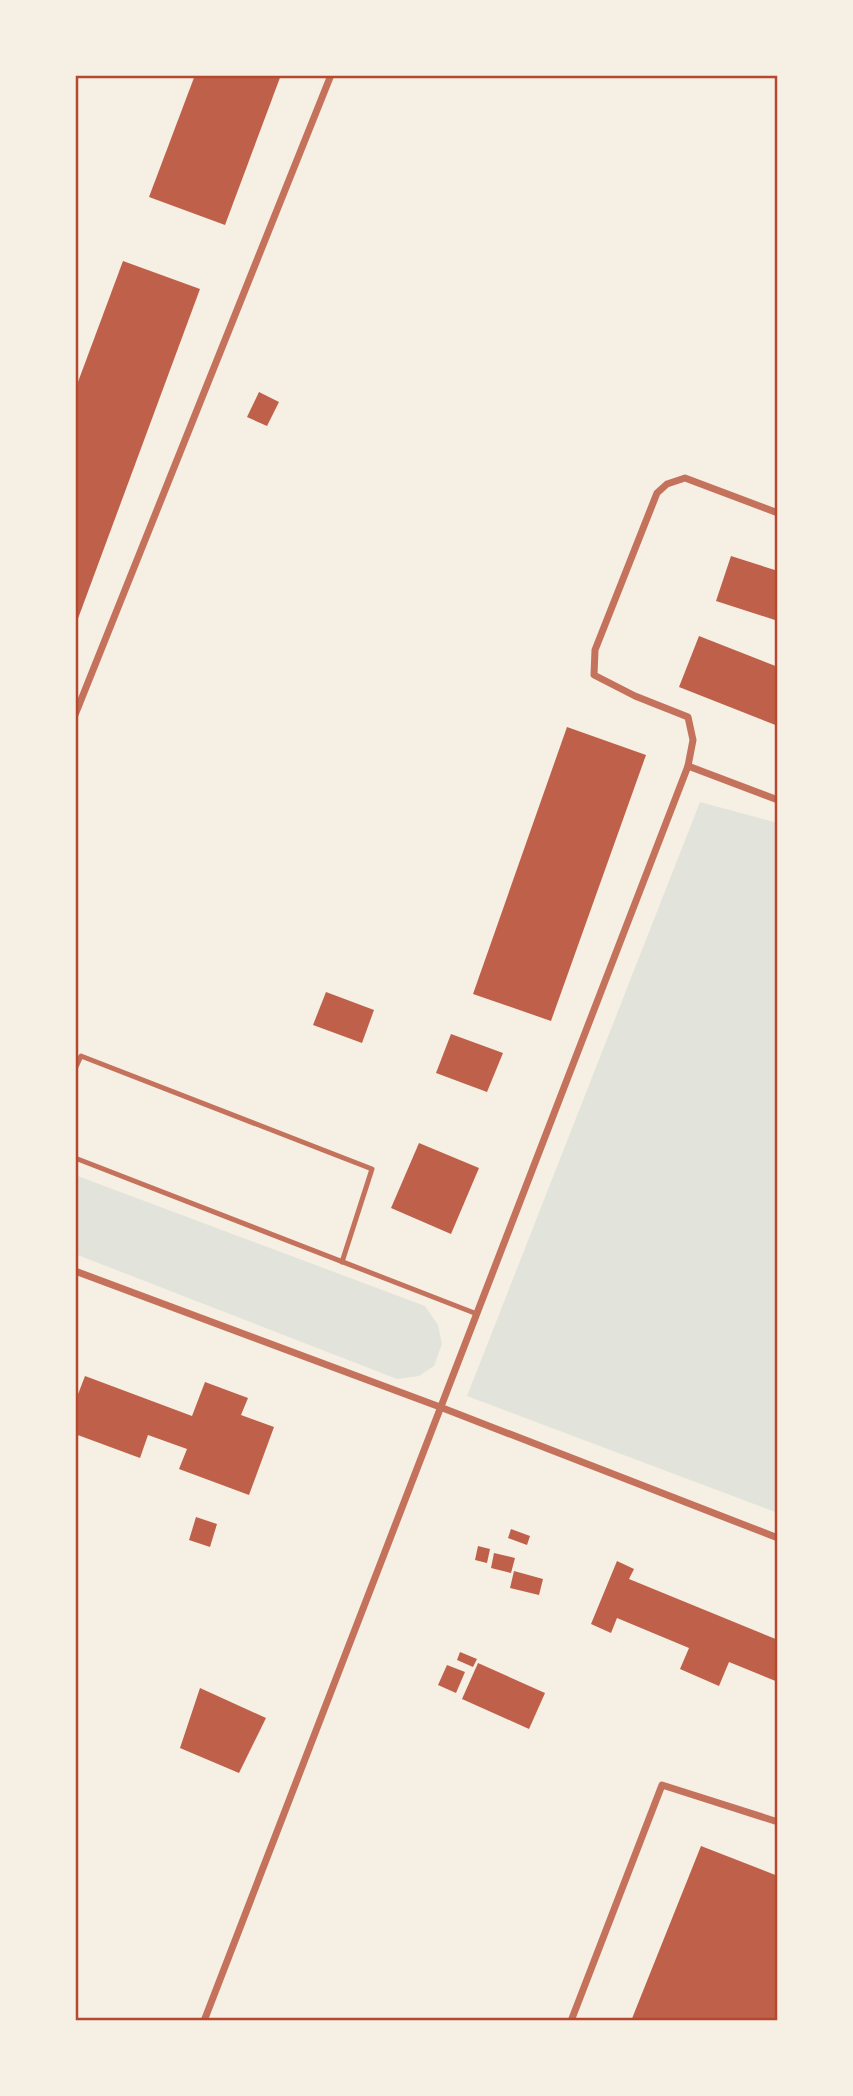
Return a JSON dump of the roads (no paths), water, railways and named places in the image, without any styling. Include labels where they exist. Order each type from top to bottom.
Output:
[{"type":"street","points":[[75,715],[331,75]]},
{"type":"street","points":[[204,2021],[688,766],[693,740],[688,717],[635,696],[594,675],[596,650],[657,493],[667,484],[685,478],[778,513]]},
{"type":"street","points":[[688,766],[778,800]]},
{"type":"street","points":[[75,1271],[440,1407],[778,1538]]},
{"type":"street","points":[[571,2021],[662,1785],[778,1822]]},
{"type":"lane","points":[[75,1069],[81,1056],[372,1168],[342,1262]]},
{"type":"lane","points":[[75,1158],[477,1314]]}]
